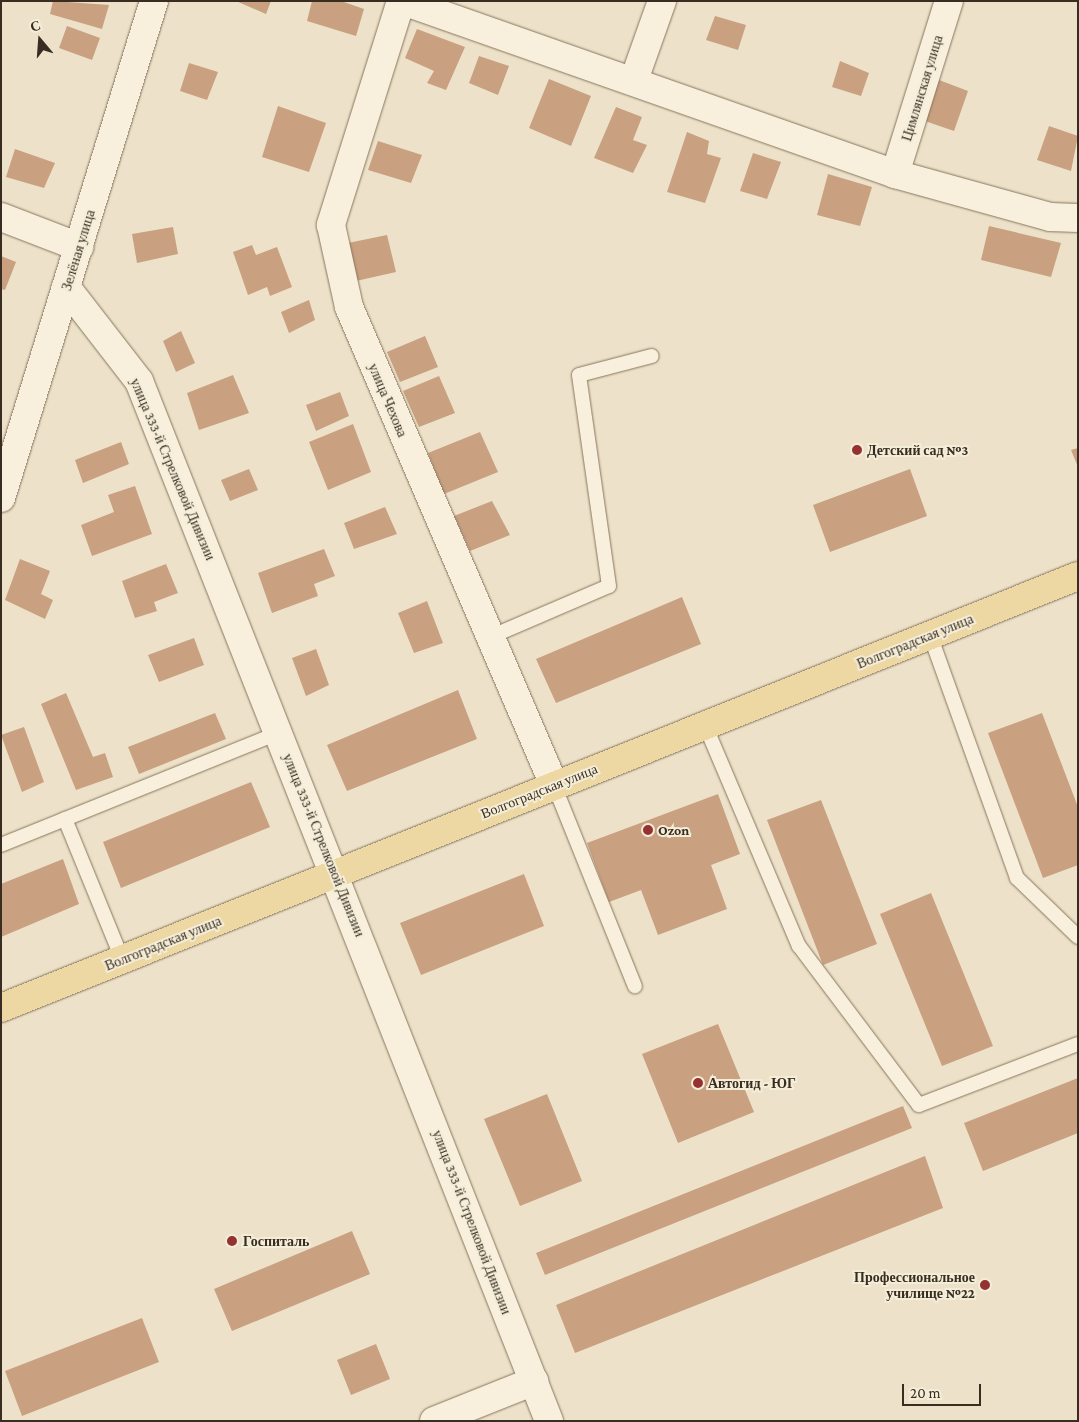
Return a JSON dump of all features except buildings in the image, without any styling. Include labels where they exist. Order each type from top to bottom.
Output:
[{"type":"main road","name":"Волгоградская улица","points":[[1,1008],[1078,576]]},
{"type":"street","name":"Зелёная улица","points":[[1,498],[154,1]]},
{"type":"street","points":[[402,1],[634,80],[895,174],[1050,217],[1078,218]]},
{"type":"street","name":"улица Чехова","points":[[402,1],[331,224],[348,307],[554,785]]},
{"type":"street","points":[[634,80],[662,1]]},
{"type":"street","name":"Цимлянская улица","points":[[895,174],[949,1]]},
{"type":"street","points":[[1,217],[79,246]]},
{"type":"street","name":"улица 333-й Стрелковой Дивизии","points":[[66,287],[139,380],[336,873],[549,1421]]},
{"type":"street","points":[[434,1421],[534,1381]]},
{"type":"lane","points":[[490,637],[609,586],[579,374],[652,356]]},
{"type":"lane","points":[[930,635],[1017,878],[1078,937]]},
{"type":"lane","points":[[705,725],[799,946],[919,1105],[1078,1044]]},
{"type":"lane","points":[[1,845],[280,732]]},
{"type":"lane","points":[[554,785],[635,986]]},
{"type":"lane","points":[[65,819],[122,959]]},
{"type":"place","name":"Детский сад №3","points":[[857,450]]},
{"type":"place","name":"Ozon","points":[[648,830]]},
{"type":"place","name":"Автогид - ЮГ","points":[[698,1083]]},
{"type":"place","name":"Госпиталь","points":[[232,1241]]},
{"type":"place","name":"Профессиональное училище №22","points":[[985,1285]]}]
